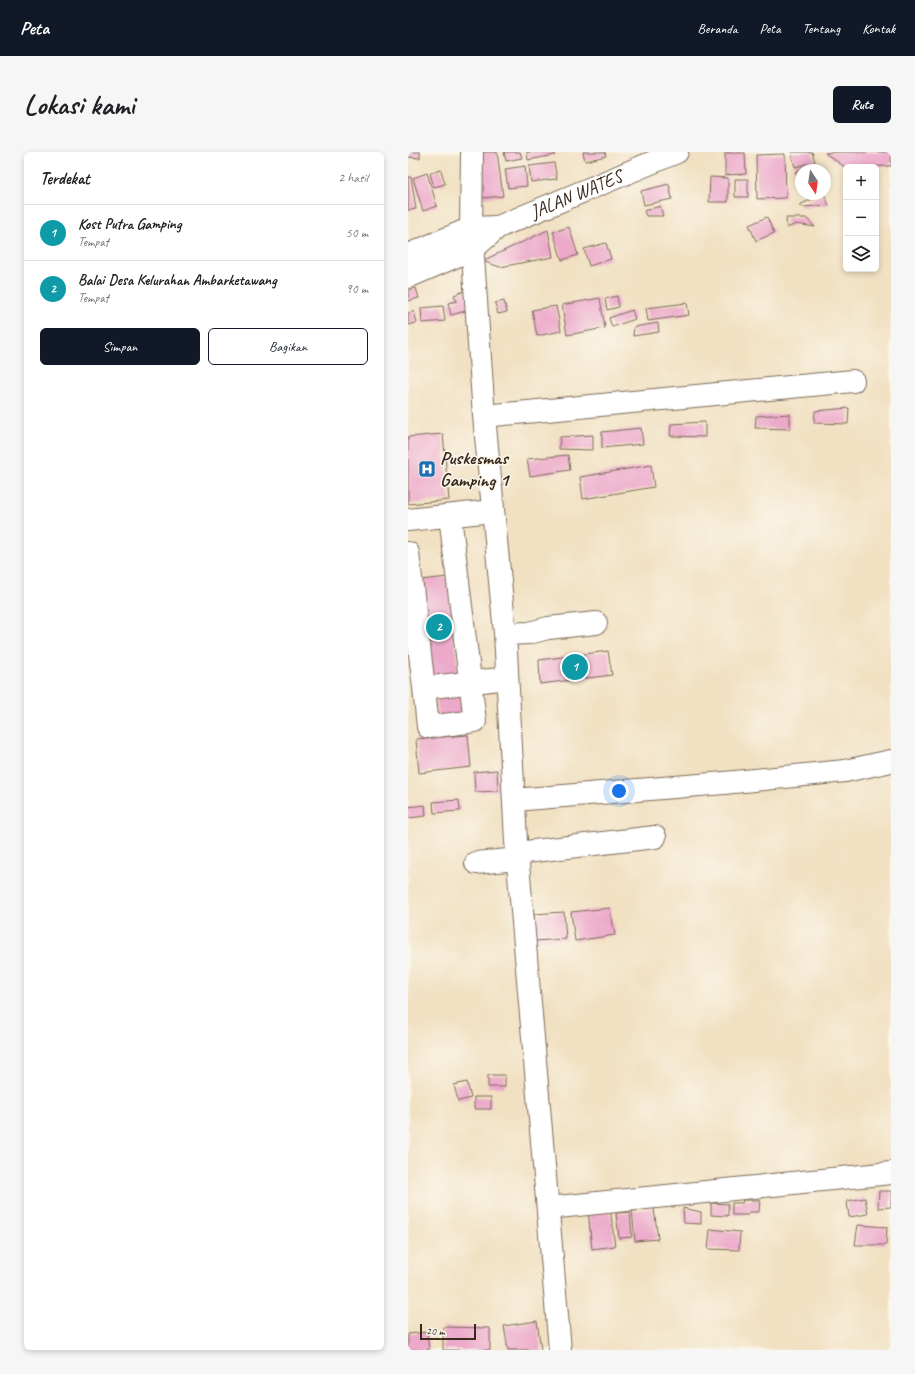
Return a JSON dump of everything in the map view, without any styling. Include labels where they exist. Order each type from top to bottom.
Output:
[{"type":"main road","points":[[472,152],[472,238],[484,416],[505,634],[518,856],[560,1350]]},
{"type":"main road","name":"JALAN WATES","points":[[408,255],[472,238],[677,152]]},
{"type":"main road","name":"JALAN WATES","points":[[408,277],[472,238]]},
{"type":"main road","points":[[484,416],[853,381]]},
{"type":"main road","points":[[408,520],[492,511]]},
{"type":"main road","points":[[408,553],[428,727],[475,721],[450,516]]},
{"type":"main road","points":[[505,634],[529,633],[548,628],[596,624]]},
{"type":"main road","points":[[424,688],[507,678]]},
{"type":"main road","points":[[514,800],[724,783],[845,771],[891,761]]},
{"type":"main road","points":[[476,863],[655,837]]},
{"type":"main road","points":[[548,1208],[891,1173]]},
{"type":"building","points":[[408,152],[420,152],[420,158],[408,157]]},
{"type":"building","points":[[481,152],[497,152],[503,196],[483,198],[479,172]]},
{"type":"building","points":[[504,152],[520,152],[522,158],[506,161]]},
{"type":"building","points":[[527,152],[555,152],[555,155],[528,160]]},
{"type":"building","points":[[583,152],[605,152],[606,156],[585,161]]},
{"type":"building","points":[[791,152],[812,152],[815,162],[795,164],[795,167]]},
{"type":"building","points":[[891,152],[891,166],[879,166],[879,164],[843,164],[843,166],[825,153]]},
{"type":"building","points":[[725,153],[745,153],[746,174],[725,175]]},
{"type":"building","points":[[785,154],[786,198],[757,199],[756,155]]},
{"type":"building","points":[[554,163],[557,179],[531,182],[529,166]]},
{"type":"building","points":[[525,166],[527,186],[508,188],[505,169]]},
{"type":"building","points":[[441,170],[445,184],[434,187],[430,173]]},
{"type":"building","points":[[427,173],[437,206],[423,211],[413,178]]},
{"type":"building","points":[[408,177],[411,177],[416,209],[408,210]]},
{"type":"building","points":[[710,177],[728,178],[728,202],[709,202]]},
{"type":"building","points":[[735,179],[748,179],[748,197],[735,197]]},
{"type":"building","points":[[669,184],[672,199],[644,205],[641,191]]},
{"type":"building","points":[[810,200],[827,200],[829,205],[803,207],[799,205]]},
{"type":"building","points":[[660,206],[663,216],[646,216],[644,211]]},
{"type":"building","points":[[767,217],[774,233],[756,241],[749,225]]},
{"type":"building","points":[[786,218],[806,218],[815,227],[796,224],[787,228]]},
{"type":"building","points":[[569,227],[578,255],[562,260],[553,232]]},
{"type":"building","points":[[548,230],[553,257],[500,267],[482,261]]},
{"type":"building","points":[[606,243],[611,259],[589,266],[584,249]]},
{"type":"building","points":[[416,288],[419,298],[408,301],[408,291]]},
{"type":"building","points":[[467,290],[469,310],[451,315],[448,303],[457,301],[454,295]]},
{"type":"building","points":[[617,296],[619,307],[607,310],[605,299]]},
{"type":"building","points":[[600,298],[605,328],[567,335],[562,305]]},
{"type":"building","points":[[504,301],[507,312],[498,314],[495,303]]},
{"type":"building","points":[[687,303],[689,315],[648,321],[646,308]]},
{"type":"building","points":[[443,306],[445,321],[422,323],[421,308]]},
{"type":"building","points":[[556,306],[561,331],[537,336],[532,310]]},
{"type":"building","points":[[632,310],[635,319],[612,327],[609,318]]},
{"type":"building","points":[[414,311],[417,323],[408,325],[408,313]]},
{"type":"building","points":[[658,323],[659,332],[633,336],[634,327]]},
{"type":"building","points":[[849,408],[848,424],[814,423],[815,411]]},
{"type":"building","points":[[790,414],[790,429],[755,428],[756,416]]},
{"type":"building","points":[[705,422],[705,437],[670,436],[671,424]]},
{"type":"building","points":[[641,428],[643,444],[602,448],[602,432]]},
{"type":"building","name":"Puskesmas Gamping 1","points":[[443,434],[449,500],[408,504],[408,437]]},
{"type":"building","points":[[593,435],[593,450],[559,449],[560,437]]},
{"type":"building","points":[[568,455],[570,470],[530,476],[527,459]]},
{"type":"building","points":[[651,465],[654,487],[583,499],[580,477]]},
{"type":"building","points":[[448,577],[458,673],[430,676],[420,580]]},
{"type":"building","points":[[608,651],[612,675],[540,684],[539,660]]},
{"type":"building","points":[[463,690],[466,721],[439,724],[436,693]]},
{"type":"building","points":[[468,735],[471,767],[419,773],[416,739]]},
{"type":"building","points":[[497,770],[498,791],[475,792],[474,772]]},
{"type":"building","points":[[459,800],[460,811],[434,813],[433,802]]},
{"type":"building","points":[[425,805],[426,816],[408,818],[408,807]]},
{"type":"building","points":[[610,908],[615,935],[575,941],[571,912]]},
{"type":"building","points":[[564,912],[566,939],[535,941],[534,914]]},
{"type":"building","points":[[488,1075],[505,1075],[505,1087],[488,1087]]},
{"type":"building","points":[[467,1082],[471,1098],[458,1101],[454,1085]]},
{"type":"building","points":[[474,1097],[491,1097],[491,1109],[474,1109]]},
{"type":"building","points":[[879,1191],[891,1191],[891,1207],[878,1208]]},
{"type":"building","points":[[865,1198],[868,1214],[849,1217],[847,1201]]},
{"type":"building","points":[[743,1200],[760,1200],[759,1212],[749,1212],[748,1215],[732,1215],[732,1203],[742,1203]]},
{"type":"building","points":[[711,1203],[728,1204],[728,1216],[711,1215]]},
{"type":"building","points":[[610,1208],[615,1246],[592,1249],[588,1211]]},
{"type":"building","points":[[654,1208],[658,1239],[635,1241],[632,1211]]},
{"type":"building","points":[[683,1208],[701,1212],[701,1224],[684,1223]]},
{"type":"building","points":[[630,1212],[632,1237],[619,1238],[616,1213]]},
{"type":"building","points":[[858,1225],[887,1227],[886,1245],[855,1245]]},
{"type":"building","points":[[710,1229],[740,1232],[739,1250],[708,1249]]},
{"type":"building","points":[[537,1321],[541,1350],[508,1350],[504,1326]]},
{"type":"building","points":[[443,1327],[490,1328],[490,1350],[443,1350]]},
{"type":"building","points":[[427,1332],[429,1350],[408,1350],[408,1334]]},
{"type":"place","name":"Puskesmas Gamping 1","points":[[427,469]]},
{"type":"place","name":"Balai Desa Kelurahan Ambarketawang","points":[[439,627]]},
{"type":"place","name":"Kost Putra Gamping","points":[[575,667]]}]
